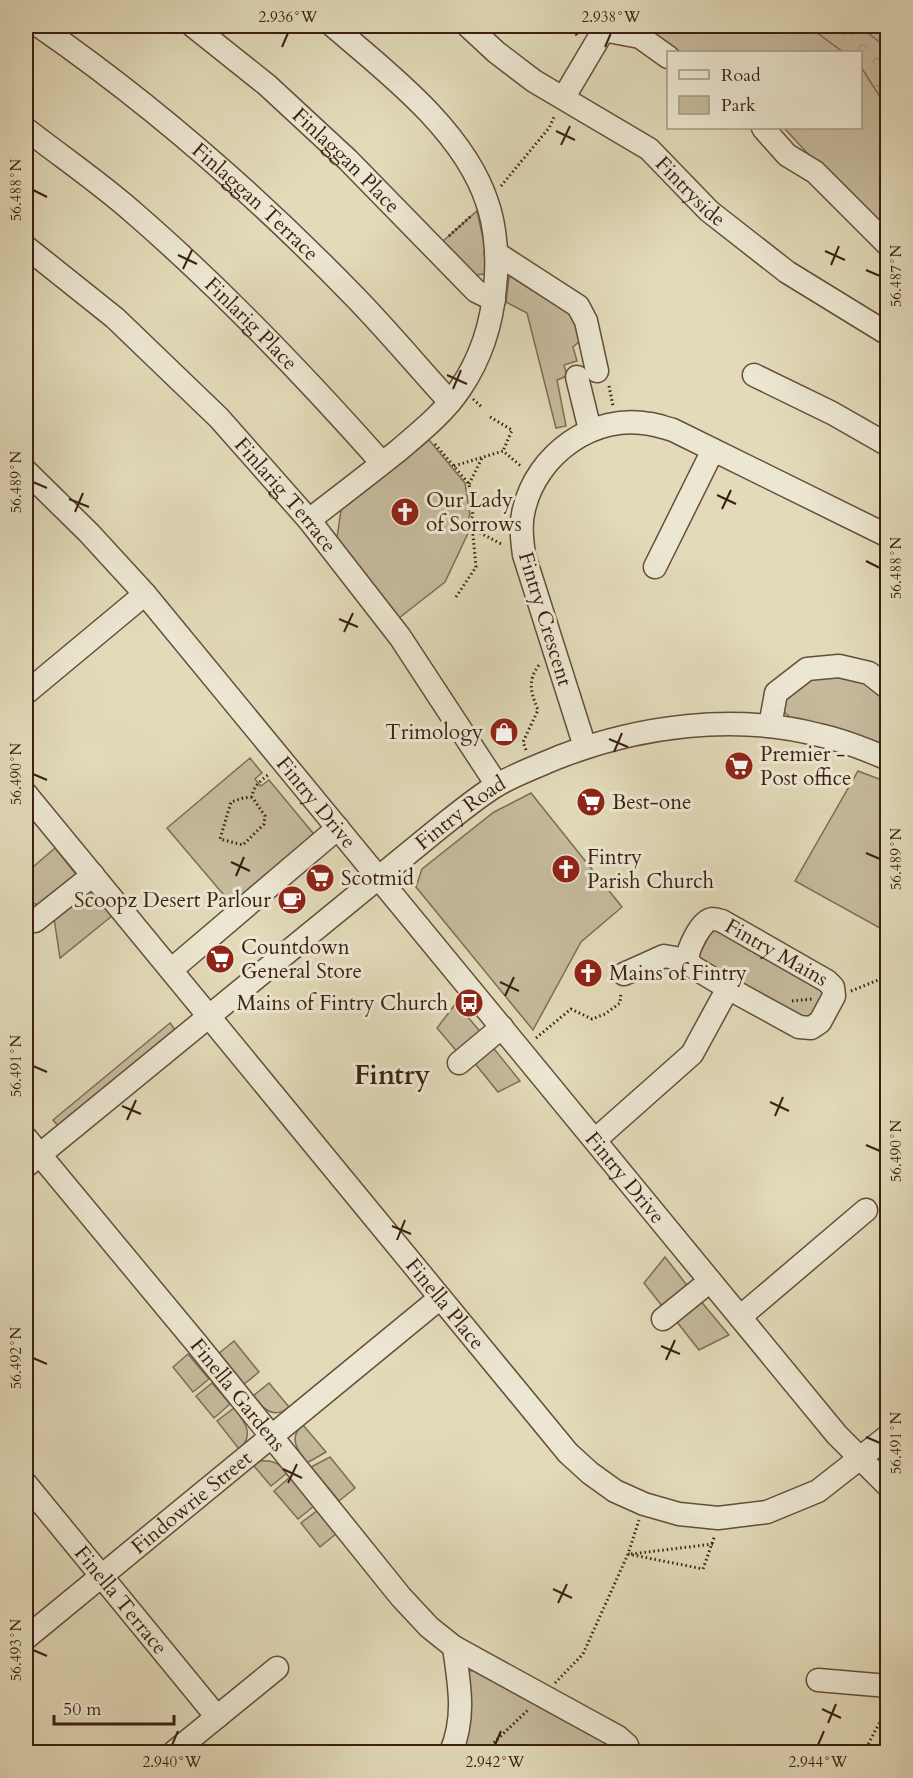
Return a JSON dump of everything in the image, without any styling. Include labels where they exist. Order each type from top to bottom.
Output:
[{"type":"street","name":"Finlaggan Terrace","points":[[39,26],[167,123],[255,199],[356,298],[450,402]]},
{"type":"street","name":"Finlaggan Place","points":[[193,26],[267,85],[348,160],[476,291],[494,300]]},
{"type":"street","points":[[309,520],[423,430],[450,402],[460,390],[479,357],[489,330],[494,300],[496,253],[487,202],[472,168],[446,132],[398,81],[333,26]]},
{"type":"street","name":"Fintryside","points":[[468,26],[496,52],[534,81],[649,149],[709,211],[787,272],[888,334]]},
{"type":"street","points":[[564,97],[605,28],[640,37],[667,56]]},
{"type":"street","name":"Finlarig Place","points":[[26,129],[133,212],[226,296],[318,390],[382,463]]},
{"type":"street","points":[[764,129],[787,155],[815,172],[888,245]]},
{"type":"street","name":"Finlarig Terrace","points":[[26,247],[115,318],[219,418],[309,520],[400,637],[497,785]]},
{"type":"street","points":[[496,253],[578,306],[586,321],[590,430]]},
{"type":"street","points":[[754,375],[832,413],[888,445]]},
{"type":"street","name":"Fintry Crescent","points":[[585,747],[524,555],[521,531],[524,509],[531,488],[542,468],[560,448],[590,430],[620,423],[649,423],[673,430],[888,536]]},
{"type":"street","points":[[656,568],[713,450]]},
{"type":"street","name":"Fintry Drive","points":[[26,472],[145,594],[837,1435],[888,1486]]},
{"type":"street","points":[[26,693],[145,594]]},
{"type":"street","points":[[770,726],[776,693],[807,669],[839,666],[869,673],[888,688]]},
{"type":"street","name":"Fintry Road","points":[[30,1153],[208,1015],[438,828],[497,785],[531,769],[585,747],[633,733],[684,726],[712,725],[770,726],[818,734],[888,759]]},
{"type":"street","name":"Finella Place","points":[[26,794],[568,1453],[590,1473],[615,1491],[644,1504],[679,1514],[718,1518],[767,1512],[818,1491],[888,1436]]},
{"type":"street","points":[[171,970],[338,828]]},
{"type":"street","points":[[35,921],[93,875]]},
{"type":"street","name":"Fintry Mains","points":[[711,919],[722,921],[827,981],[833,987],[834,996],[820,1022],[811,1028],[800,1027],[728,988],[693,967],[687,960],[688,951],[703,924],[711,919]]},
{"type":"street","points":[[624,974],[664,956],[687,960]]},
{"type":"street","points":[[595,1140],[692,1054],[728,988]]},
{"type":"street","points":[[459,1063],[502,1027]]},
{"type":"street","name":"Finella Gardens","points":[[30,1153],[197,1344],[401,1597],[429,1627],[454,1647],[618,1737],[627,1745],[629,1752]]},
{"type":"street","points":[[740,1317],[866,1210]]},
{"type":"street","points":[[663,1319],[710,1281]]},
{"type":"street","name":"Findowrie Street","points":[[26,1638],[441,1298]]},
{"type":"street","name":"Finella Terrace","points":[[26,1484],[217,1717]]},
{"type":"street","points":[[451,1752],[457,1738],[461,1704],[454,1647]]},
{"type":"street","points":[[174,1752],[277,1668]]},
{"type":"street","points":[[818,1680],[888,1686]]},
{"type":"path","points":[[435,249],[487,202],[549,128],[564,97]]},
{"type":"path","points":[[490,417],[512,430],[503,451]]},
{"type":"path","points":[[423,430],[470,484]]},
{"type":"path","points":[[454,466],[503,451]]},
{"type":"path","points":[[503,451],[529,473]]},
{"type":"path","points":[[482,457],[470,484],[473,516],[470,523],[471,528],[504,545]]},
{"type":"path","points":[[456,597],[476,567],[473,535],[476,530]]},
{"type":"path","points":[[526,750],[523,742],[538,711],[530,692],[531,678],[537,666],[542,662]]},
{"type":"path","points":[[252,797],[231,802],[220,839],[243,845],[264,824],[265,816],[252,797],[258,783],[268,775]]},
{"type":"path","points":[[536,1038],[571,1009],[592,1019],[605,1014],[620,1003],[624,974]]},
{"type":"path","points":[[484,1752],[583,1654],[628,1554],[644,1504]]},
{"type":"path","points":[[628,1554],[703,1569],[713,1544],[718,1518]]},
{"type":"path","points":[[628,1554],[713,1544]]},
{"type":"path","points":[[864,1752],[880,1722]]},
{"type":"green space","points":[[643,26],[887,26],[887,239],[785,129],[862,129],[862,51],[680,51]]},
{"type":"green space","points":[[808,26],[859,26],[887,48],[887,108],[862,69],[862,51],[842,51]]},
{"type":"green space","points":[[477,211],[485,247],[485,274],[475,275],[442,242]]},
{"type":"green space","points":[[520,275],[559,300],[573,318],[581,340],[573,347],[577,361],[564,365],[567,376],[557,380],[566,426],[556,428],[527,313],[506,302],[509,277]]},
{"type":"green space","points":[[429,440],[465,483],[470,515],[466,523],[470,529],[445,582],[399,618],[337,538],[341,510]]},
{"type":"green space","points":[[809,674],[867,679],[887,696],[887,748],[794,721],[780,708],[783,694]]},
{"type":"green space","points":[[250,758],[262,773],[255,779],[261,786],[269,780],[317,838],[234,907],[167,828]]},
{"type":"green space","points":[[858,771],[887,782],[887,932],[795,881]]},
{"type":"green space","points":[[531,793],[622,907],[581,942],[533,1030],[416,887],[422,869],[494,812]]},
{"type":"green space","points":[[55,848],[79,878],[43,908],[26,899],[26,873]]},
{"type":"green space","points":[[89,889],[112,916],[60,958],[54,918]]},
{"type":"green space","points":[[713,929],[823,985],[825,993],[810,1018],[801,1021],[701,965],[699,955]]},
{"type":"green space","points":[[456,1003],[483,1035],[459,1054],[437,1028]]},
{"type":"green space","points":[[170,1023],[176,1031],[59,1127],[53,1120]]},
{"type":"green space","points":[[491,1045],[520,1081],[498,1092],[473,1061]]},
{"type":"green space","points":[[665,1257],[690,1289],[662,1306],[644,1283]]},
{"type":"green space","points":[[699,1299],[729,1335],[699,1350],[677,1322]]},
{"type":"green space","points":[[234,1341],[259,1372],[243,1385],[218,1354]]},
{"type":"green space","points":[[188,1354],[209,1379],[193,1392],[173,1367]]},
{"type":"green space","points":[[212,1383],[230,1404],[214,1418],[196,1396]]},
{"type":"green space","points":[[269,1383],[289,1407],[284,1411],[274,1413],[269,1411],[253,1396]]},
{"type":"green space","points":[[234,1408],[248,1433],[247,1439],[239,1449],[217,1421]]},
{"type":"green space","points":[[303,1425],[326,1452],[307,1463],[297,1448],[295,1439],[298,1430]]},
{"type":"green space","points":[[330,1457],[355,1488],[339,1501],[311,1467]]},
{"type":"green space","points":[[260,1461],[275,1463],[287,1473],[271,1486],[254,1466]]},
{"type":"green space","points":[[290,1477],[314,1506],[298,1519],[274,1491]]},
{"type":"green space","points":[[318,1510],[337,1533],[320,1547],[301,1523]]},
{"type":"green space","points":[[477,1670],[614,1744],[615,1752],[460,1752],[467,1677],[470,1671]]},
{"type":"place","name":"Our Lady of Sorrows","points":[[405,512]]},
{"type":"place","name":"Trimology","points":[[504,732]]},
{"type":"place","name":"Premier - Post office","points":[[739,766]]},
{"type":"place","name":"Best-one","points":[[591,802]]},
{"type":"place","name":"Fintry Parish Church","points":[[566,869]]},
{"type":"place","name":"Scotmid","points":[[320,878]]},
{"type":"place","name":"Scoopz Desert Parlour","points":[[292,900]]},
{"type":"place","name":"Countdown General Store","points":[[220,959]]},
{"type":"place","name":"Mains of Fintry","points":[[588,973]]},
{"type":"place","name":"Mains of Fintry Church","points":[[469,1003]]},
{"type":"district","name":"Fintry","points":[[392,1075]]}]
